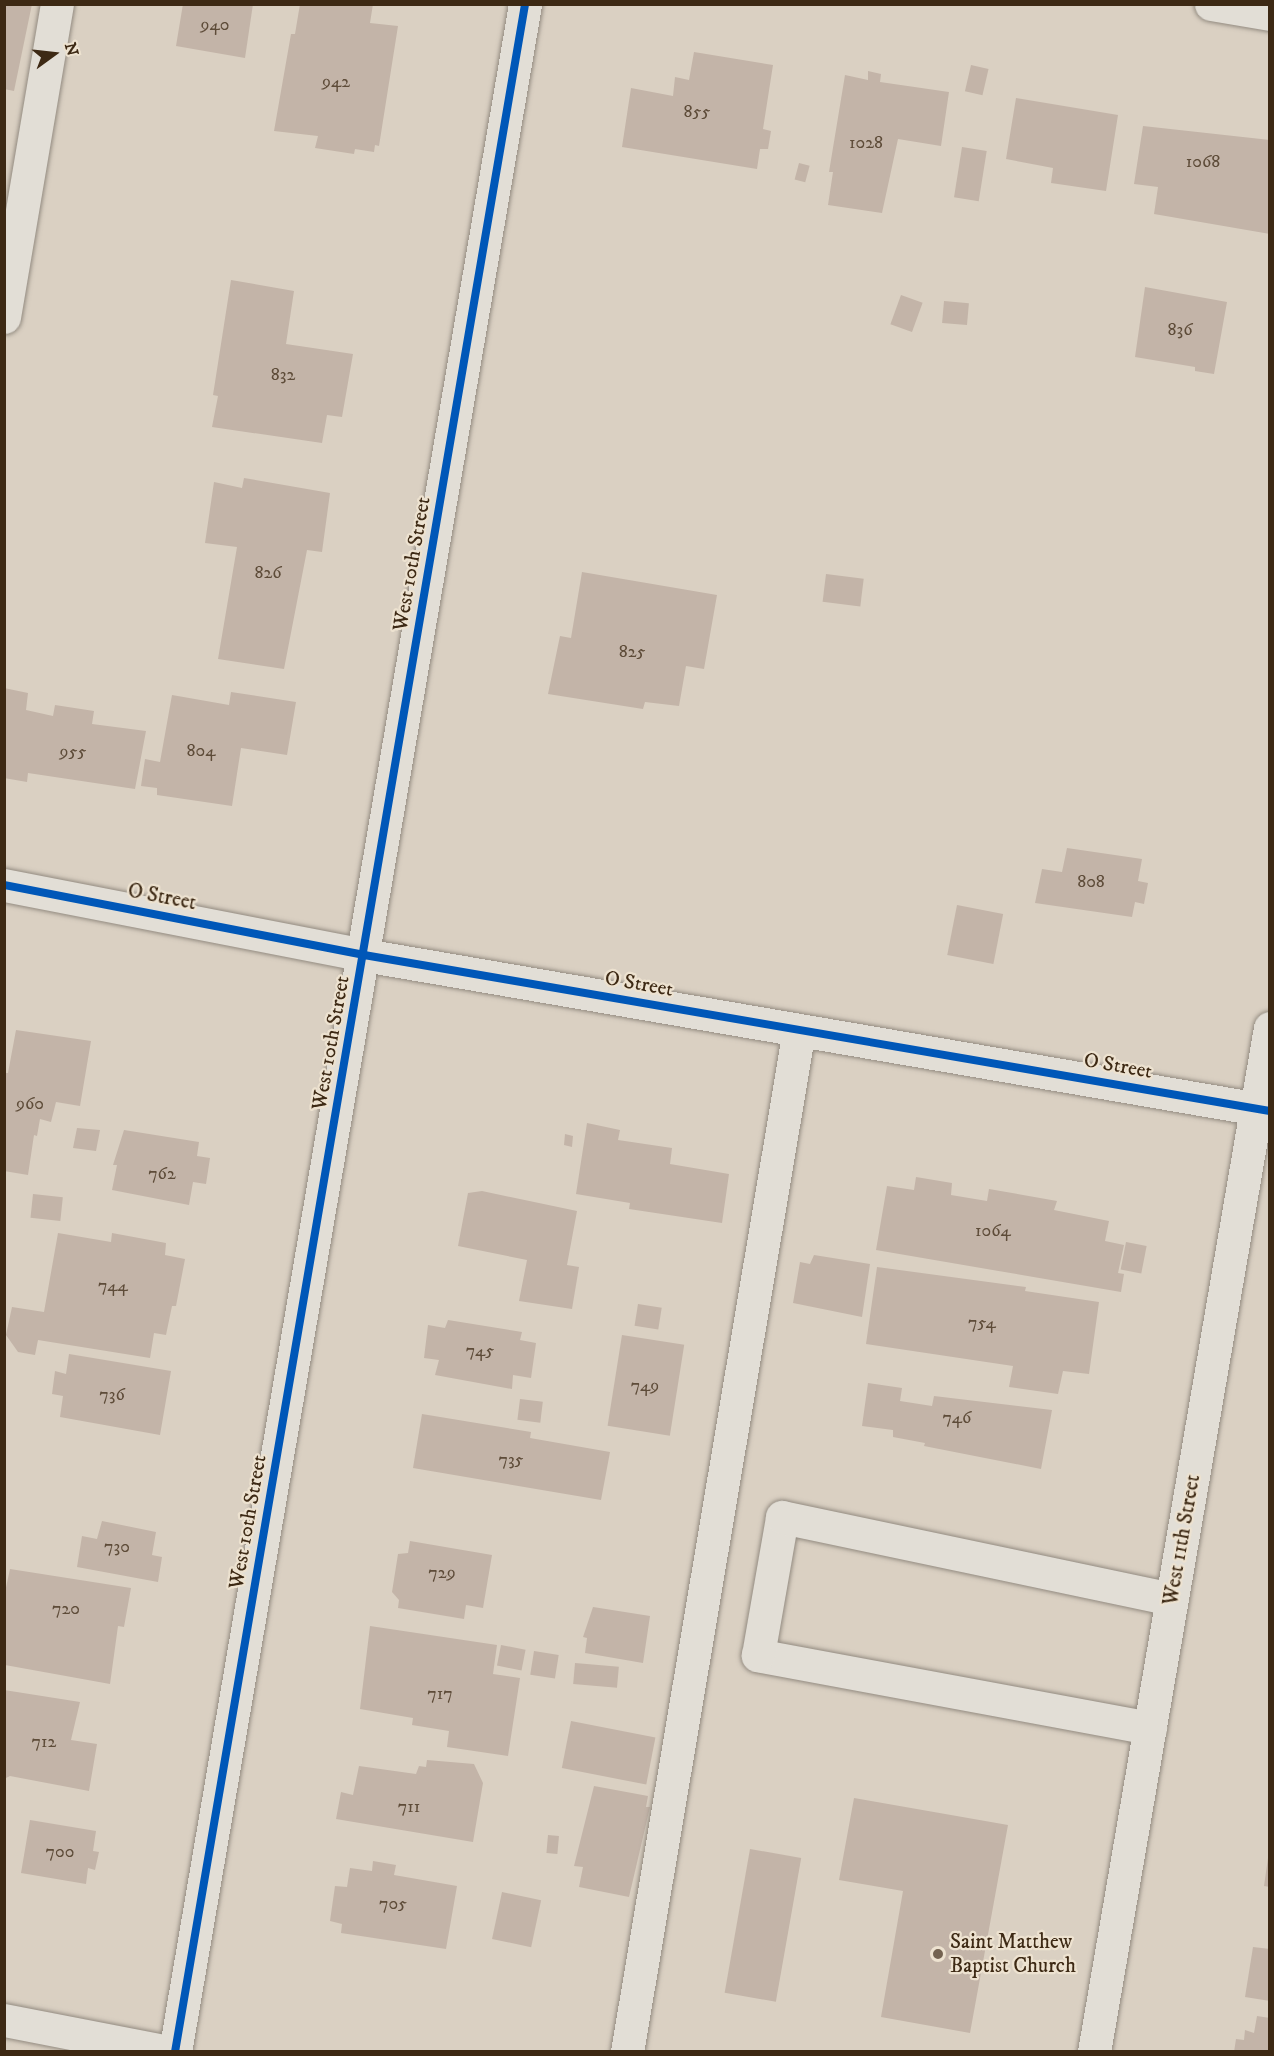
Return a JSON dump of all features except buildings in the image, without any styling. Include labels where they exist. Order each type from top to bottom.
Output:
[{"type":"street","points":[[4,317],[57,4]]},
{"type":"street","name":"West 10th Street","points":[[175,2052],[525,4]]},
{"type":"street","points":[[1211,4],[1269,14]]},
{"type":"street","name":"O Street","points":[[4,885],[364,955],[1263,1109]]},
{"type":"street","name":"West 11th Street","points":[[1094,2052],[1172,1599],[1263,1109],[1269,1028]]},
{"type":"street","points":[[627,2052],[799,1030]]},
{"type":"street","points":[[1150,1728],[758,1655],[782,1517],[1172,1599]]},
{"type":"street","points":[[4,2020],[168,2052]]},
{"type":"cycle path","points":[[175,2052],[525,4]]},
{"type":"cycle path","points":[[4,885],[364,955],[1270,1111]]},
{"type":"place","name":"Saint Matthew Baptist Church","points":[[938,1954]]}]
